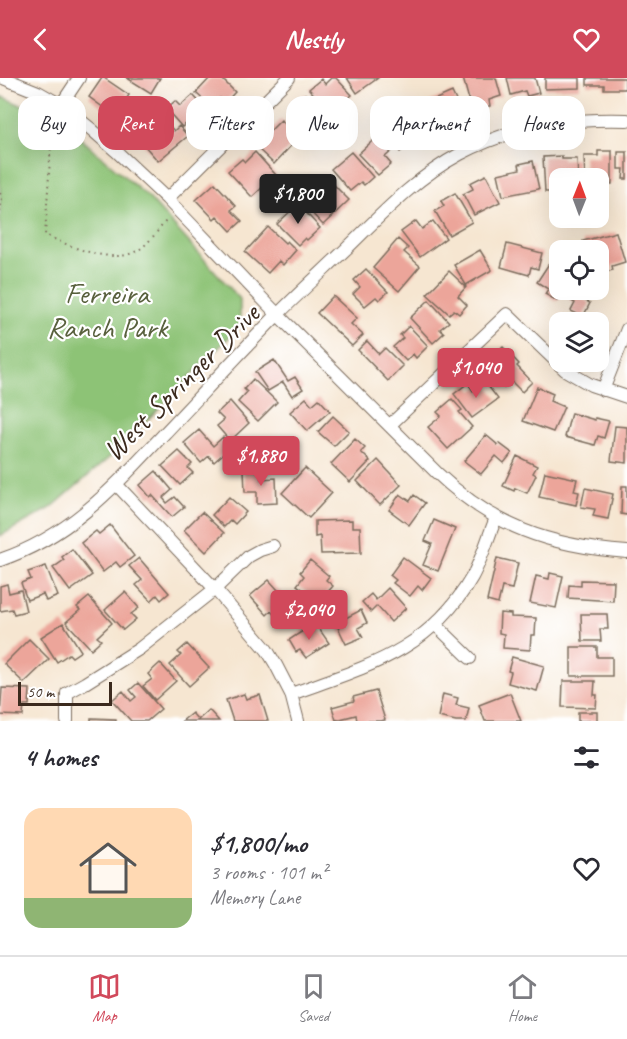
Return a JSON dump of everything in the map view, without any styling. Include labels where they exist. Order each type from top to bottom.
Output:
[{"type":"street","points":[[3,78],[45,96]]},
{"type":"street","points":[[67,96],[79,78]]},
{"type":"street","points":[[167,199],[289,78]]},
{"type":"street","points":[[86,125],[167,199],[278,315],[413,186],[427,174],[460,154],[495,138],[530,128],[580,120],[627,120]]},
{"type":"street","points":[[390,425],[507,314],[565,370],[580,380],[627,397]]},
{"type":"street","name":"West Springer Drive","points":[[0,560],[39,544],[64,529],[87,511],[116,484],[278,315],[450,485],[480,508],[496,518],[548,539],[584,547],[627,552]]},
{"type":"street","points":[[603,390],[627,329]]},
{"type":"street","points":[[116,484],[214,589],[267,650],[291,694],[298,721]]},
{"type":"street","points":[[291,694],[382,660],[413,642],[435,624],[454,604],[474,574],[496,518]]},
{"type":"street","points":[[67,721],[67,693],[138,649],[214,589],[249,556],[273,546]]},
{"type":"street","points":[[435,624],[470,658]]},
{"type":"path","points":[[51,150],[45,235],[87,252],[123,255],[140,249],[166,221]]},
{"type":"path","points":[[0,193],[2,198],[0,212]]},
{"type":"green space","name":"Ferreira Ranch Park","points":[[0,96],[18,104],[18,150],[86,150],[86,143],[149,198],[240,299],[240,326],[118,450],[51,508],[0,536]]},
{"type":"building","points":[[102,78],[129,95],[98,96],[98,104],[89,97]]},
{"type":"building","points":[[127,78],[160,78],[151,93]]},
{"type":"building","points":[[210,78],[221,78],[235,92],[231,96],[199,96],[196,93]]},
{"type":"building","points":[[331,78],[336,78],[352,95],[315,96],[309,89],[321,79],[325,84]]},
{"type":"building","points":[[347,78],[378,78],[357,93]]},
{"type":"building","points":[[463,78],[496,78],[501,96],[490,100],[490,96],[468,96]]},
{"type":"building","points":[[507,78],[535,78],[539,93],[527,96],[525,91],[511,95]]},
{"type":"building","points":[[545,78],[580,78],[580,88],[545,89]]},
{"type":"building","points":[[587,78],[625,78],[625,89],[604,89],[604,85],[587,85]]},
{"type":"building","points":[[186,101],[186,124],[182,127],[174,118],[174,102],[180,106]]},
{"type":"building","points":[[281,120],[286,125],[287,150],[274,164],[259,150],[274,150],[274,127]]},
{"type":"building","points":[[179,126],[186,134],[186,138],[174,148],[174,131]]},
{"type":"building","points":[[370,143],[370,150],[393,150],[385,157],[391,164],[378,175],[358,154]]},
{"type":"building","points":[[148,150],[171,150],[158,161]]},
{"type":"building","points":[[598,151],[612,151],[612,184],[609,184],[609,168],[585,168],[584,156],[598,156]]},
{"type":"building","points":[[255,152],[276,175],[252,197],[228,171],[242,159],[245,162]]},
{"type":"building","points":[[351,152],[373,177],[364,185],[361,182],[350,191],[331,169]]},
{"type":"building","points":[[618,152],[627,152],[627,179],[623,179],[624,169],[618,169]]},
{"type":"building","points":[[562,156],[562,159],[577,159],[577,168],[549,168],[549,192],[545,192],[543,157]]},
{"type":"building","points":[[533,161],[539,189],[503,196],[498,174],[520,169],[519,164]]},
{"type":"building","points":[[486,175],[500,202],[474,215],[463,194],[473,189],[470,183]]},
{"type":"building","points":[[328,179],[349,200],[323,225],[310,211],[315,206],[307,198]]},
{"type":"building","points":[[215,183],[236,206],[231,210],[242,221],[231,231],[217,216],[214,219],[196,200]]},
{"type":"building","points":[[455,193],[472,222],[449,235],[435,211],[444,206],[441,201]]},
{"type":"building","points":[[298,204],[320,228],[298,245],[277,224]]},
{"type":"building","points":[[416,221],[422,229],[433,221],[446,238],[420,257],[401,232]]},
{"type":"building","points":[[268,227],[296,250],[283,265],[279,261],[268,273],[245,252]]},
{"type":"building","points":[[616,232],[625,262],[612,266],[613,270],[609,271],[609,240],[587,240]]},
{"type":"building","points":[[398,239],[408,248],[404,252],[420,266],[399,291],[373,268]]},
{"type":"building","points":[[507,244],[542,253],[538,269],[531,267],[529,275],[501,267]]},
{"type":"building","points":[[480,250],[492,270],[466,285],[454,265]]},
{"type":"building","points":[[549,264],[549,296],[545,294],[548,289],[537,282]]},
{"type":"building","points":[[366,269],[388,292],[379,300],[376,297],[365,306],[353,294],[360,287],[354,280]]},
{"type":"building","points":[[449,271],[466,287],[458,296],[467,305],[459,314],[454,310],[449,314],[427,294]]},
{"type":"building","points":[[333,296],[357,318],[351,324],[363,335],[352,346],[317,313]]},
{"type":"building","points":[[429,300],[449,322],[440,329],[444,333],[433,343],[410,318]]},
{"type":"building","points":[[570,300],[584,300],[590,303],[586,312],[573,312],[571,311],[575,303]]},
{"type":"building","points":[[409,326],[428,346],[416,358],[413,354],[406,361],[393,347],[403,338],[400,335]]},
{"type":"building","points":[[367,341],[379,354],[385,348],[403,366],[388,381],[358,350]]},
{"type":"building","points":[[503,347],[532,382],[522,392],[511,381],[504,388],[483,366]]},
{"type":"building","points":[[274,360],[288,381],[295,377],[303,389],[292,396],[283,382],[268,391],[255,372]]},
{"type":"building","points":[[253,379],[277,402],[258,421],[238,402],[247,392],[244,389]]},
{"type":"building","points":[[485,382],[498,399],[472,418],[454,394],[468,383],[473,391]]},
{"type":"building","points":[[537,387],[553,394],[550,401],[564,407],[553,432],[523,421]]},
{"type":"building","points":[[306,398],[312,405],[319,399],[330,411],[307,431],[290,412]]},
{"type":"building","points":[[452,399],[462,410],[459,412],[472,427],[448,449],[428,427],[441,416],[437,412]]},
{"type":"building","points":[[230,401],[249,423],[230,441],[217,426],[224,420],[217,413]]},
{"type":"building","points":[[571,413],[595,420],[595,418],[609,421],[604,438],[598,436],[595,445],[565,437]]},
{"type":"building","points":[[333,416],[349,431],[334,446],[318,432]]},
{"type":"building","points":[[615,426],[627,427],[627,463],[611,461]]},
{"type":"building","points":[[199,430],[213,446],[223,437],[231,447],[214,462],[209,456],[201,463],[184,443]]},
{"type":"building","points":[[486,435],[512,453],[504,463],[496,456],[481,474],[464,461]]},
{"type":"building","points":[[355,439],[365,448],[361,452],[370,461],[350,482],[331,464]]},
{"type":"building","points":[[179,451],[192,464],[188,468],[193,473],[180,485],[162,466]]},
{"type":"building","points":[[517,456],[537,466],[533,473],[536,475],[527,493],[503,486]]},
{"type":"building","points":[[378,460],[401,485],[380,505],[357,481]]},
{"type":"building","points":[[305,468],[332,493],[309,518],[282,493]]},
{"type":"building","points":[[244,470],[260,470],[261,479],[276,478],[277,503],[257,504],[257,492],[245,492]]},
{"type":"building","points":[[156,471],[172,490],[163,498],[167,503],[175,497],[184,507],[172,517],[140,485]]},
{"type":"building","points":[[545,472],[577,479],[574,491],[579,492],[576,505],[539,497]]},
{"type":"building","points":[[622,486],[627,486],[627,515],[621,514]]},
{"type":"building","points":[[585,488],[613,494],[608,519],[593,516],[595,509],[581,507]]},
{"type":"building","points":[[400,494],[410,501],[414,495],[425,503],[409,525],[389,510]]},
{"type":"building","points":[[229,497],[246,512],[235,524],[231,520],[224,527],[212,515]]},
{"type":"building","points":[[202,512],[224,533],[206,552],[184,530]]},
{"type":"building","points":[[352,520],[352,527],[360,527],[361,553],[321,554],[320,536],[315,537],[315,521]]},
{"type":"building","points":[[434,520],[455,529],[438,571],[423,565],[432,544],[425,541]]},
{"type":"building","points":[[110,525],[134,556],[120,567],[116,562],[103,572],[81,543],[96,531],[99,534]]},
{"type":"building","points":[[72,549],[92,575],[70,591],[53,568],[64,560],[62,557]]},
{"type":"building","points":[[403,557],[431,578],[422,590],[418,586],[410,596],[393,583],[396,580],[390,575]]},
{"type":"building","points":[[139,558],[169,593],[161,600],[157,595],[151,601],[136,585],[142,580],[129,566]]},
{"type":"building","points":[[497,558],[518,563],[512,589],[502,587],[498,604],[487,601]]},
{"type":"building","points":[[310,560],[329,576],[326,580],[333,586],[319,602],[297,585],[304,576],[300,572]]},
{"type":"building","points":[[46,566],[58,596],[46,601],[43,594],[27,600],[21,583],[31,579],[28,572]]},
{"type":"building","points":[[550,573],[563,576],[556,608],[530,603],[536,576],[549,579]]},
{"type":"building","points":[[269,580],[289,602],[284,607],[294,619],[285,627],[271,611],[267,615],[250,596]]},
{"type":"building","points":[[581,580],[614,581],[613,601],[568,598],[569,585],[581,586]]},
{"type":"building","points":[[7,584],[9,593],[21,590],[26,611],[14,614],[12,609],[0,611],[0,586]]},
{"type":"building","points":[[388,588],[406,608],[391,622],[377,606],[371,612],[362,602],[371,594],[376,600]]},
{"type":"building","points":[[125,592],[139,608],[131,614],[136,619],[123,630],[105,610]]},
{"type":"building","points":[[89,597],[112,623],[97,637],[101,640],[91,649],[66,622],[80,610],[77,607]]},
{"type":"building","points":[[361,610],[367,623],[358,628],[363,637],[346,644],[336,623]]},
{"type":"building","points":[[500,613],[511,614],[511,617],[536,618],[535,635],[531,635],[530,650],[503,648],[504,634],[499,633]]},
{"type":"building","points":[[581,614],[607,614],[608,629],[600,629],[601,641],[582,641]]},
{"type":"building","points":[[63,623],[81,651],[72,657],[69,654],[57,662],[41,637]]},
{"type":"building","points":[[315,623],[329,643],[306,658],[300,650],[296,652],[289,640]]},
{"type":"building","points":[[29,639],[49,659],[24,683],[4,664]]},
{"type":"building","points":[[187,644],[209,668],[189,686],[170,665],[181,655],[178,652]]},
{"type":"building","points":[[571,647],[597,647],[597,657],[612,657],[612,676],[571,676]]},
{"type":"building","points":[[512,657],[544,666],[537,691],[508,683],[511,672],[508,671]]},
{"type":"building","points":[[160,663],[176,681],[155,700],[143,686],[152,679],[148,674]]},
{"type":"building","points":[[563,681],[595,681],[596,708],[562,707]]},
{"type":"building","points":[[138,683],[161,709],[147,721],[131,721],[112,700],[123,691],[131,701],[136,697],[130,690]]},
{"type":"building","points":[[2,688],[30,689],[29,705],[24,705],[23,716],[0,715]]},
{"type":"building","points":[[376,691],[385,720],[357,721],[356,715],[336,720],[332,707],[354,701],[353,697]]},
{"type":"building","points":[[510,693],[521,721],[485,721],[479,705]]},
{"type":"building","points":[[244,694],[246,699],[260,695],[268,721],[233,721],[226,700]]},
{"type":"building","points":[[443,694],[458,698],[456,705],[469,708],[466,721],[438,717]]},
{"type":"building","points":[[209,710],[219,721],[182,721],[192,713],[198,720]]},
{"type":"building","points":[[578,712],[597,712],[597,721],[578,721]]},
{"type":"building","points":[[91,718],[116,719],[116,721],[91,721]]}]
